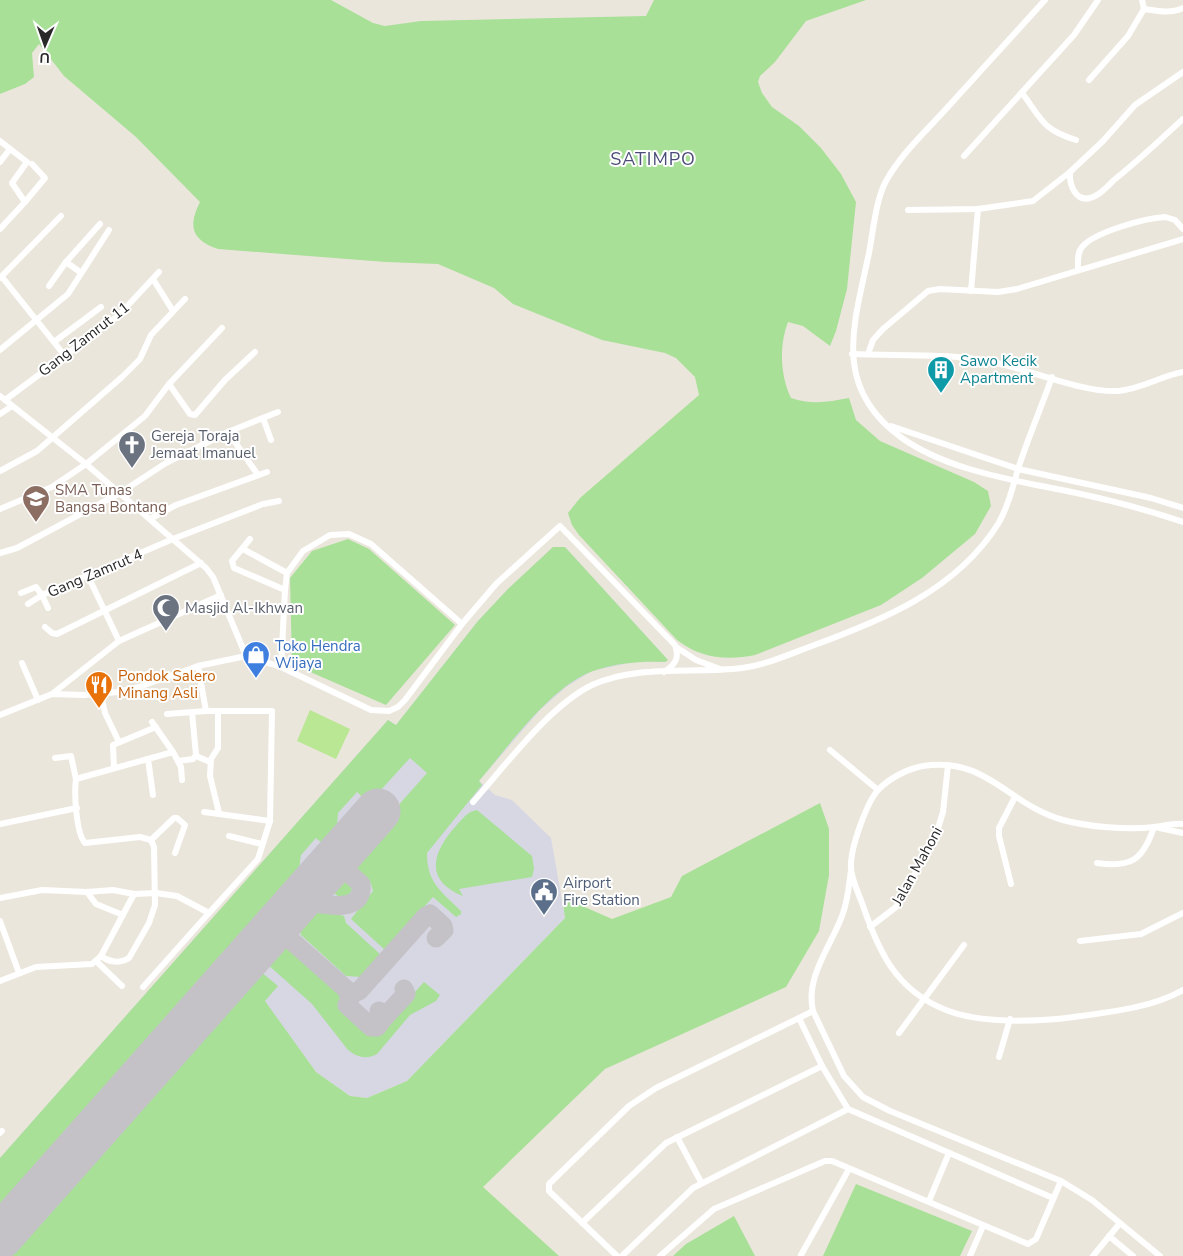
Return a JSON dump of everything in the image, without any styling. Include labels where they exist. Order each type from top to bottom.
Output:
[{"type":"street","points":[[1045,0],[908,151],[884,183],[853,329],[852,354],[854,370],[862,395],[878,417],[902,438],[925,451],[1014,482],[1110,501],[1183,522]]},
{"type":"street","points":[[964,156],[1074,36],[1098,0]]},
{"type":"street","points":[[1089,80],[1128,36],[1144,9],[1142,0]]},
{"type":"street","points":[[1144,9],[1159,12],[1177,11],[1183,8]]},
{"type":"street","points":[[908,210],[978,209],[1033,201],[1070,172],[1103,141],[1135,105],[1183,72]]},
{"type":"street","points":[[1022,93],[1044,124],[1059,134],[1076,140]]},
{"type":"street","points":[[1070,172],[1071,188],[1076,194],[1083,198],[1093,197],[1183,119]]},
{"type":"street","points":[[0,141],[27,162],[12,183],[25,202]]},
{"type":"street","points":[[0,162],[10,149]]},
{"type":"street","points":[[0,230],[46,178],[32,164]]},
{"type":"street","points":[[971,291],[978,209]]},
{"type":"street","points":[[61,216],[1,278],[65,356]]},
{"type":"street","points":[[1078,269],[1078,259],[1083,246],[1101,234],[1165,217],[1174,220],[1183,230]]},
{"type":"street","points":[[48,286],[66,262],[100,224]]},
{"type":"street","points":[[0,350],[68,294],[80,272],[109,230]]},
{"type":"street","points":[[868,354],[873,340],[928,292],[940,289],[971,291],[1017,289],[1078,269],[1183,239]]},
{"type":"street","points":[[66,262],[80,272]]},
{"type":"street","name":"Gang Zamrut 11","points":[[3,398],[65,356],[118,316],[159,272]]},
{"type":"street","points":[[153,280],[173,311]]},
{"type":"street","points":[[0,471],[25,460],[136,364],[151,334],[185,298]]},
{"type":"street","points":[[54,342],[101,307]]},
{"type":"street","points":[[0,509],[42,492],[86,464],[145,416],[169,384],[222,328]]},
{"type":"street","points":[[169,384],[190,414],[195,415],[225,380],[255,352]]},
{"type":"street","points":[[852,354],[986,361],[1052,377],[1083,387],[1118,391],[1183,372]]},
{"type":"street","points":[[473,802],[546,720],[577,695],[606,680],[644,672],[724,670],[750,667],[856,630],[908,606],[947,580],[982,545],[1000,522],[1052,377]]},
{"type":"street","points":[[3,398],[86,464],[201,563],[213,577],[246,656]]},
{"type":"street","points":[[0,414],[12,406]]},
{"type":"street","points":[[0,553],[17,548],[120,493],[159,467],[228,432],[278,412]]},
{"type":"street","points":[[264,418],[271,440]]},
{"type":"street","points":[[887,424],[1018,469],[1150,498],[1183,508]]},
{"type":"street","points":[[228,432],[258,475]]},
{"type":"street","points":[[150,519],[176,505],[267,472]]},
{"type":"street","name":"Gang Zamrut 4","points":[[21,594],[36,587],[42,595],[173,539],[263,504],[279,501]]},
{"type":"street","points":[[52,694],[101,694],[140,687],[198,666],[246,656],[281,667],[371,710],[389,711],[398,707],[405,700],[462,624],[496,584],[560,526],[675,645],[696,660],[724,670]]},
{"type":"street","points":[[281,667],[284,590],[287,574],[303,551],[318,540],[330,535],[349,534],[371,544],[462,624]]},
{"type":"street","points":[[250,539],[232,561],[236,570],[284,590]]},
{"type":"street","points":[[243,549],[287,574]]},
{"type":"street","points":[[45,627],[52,633],[57,634],[201,563]]},
{"type":"street","points":[[88,576],[119,641]]},
{"type":"street","points":[[28,604],[42,595],[48,608]]},
{"type":"street","points":[[0,715],[52,694],[119,641],[220,595]]},
{"type":"street","points":[[664,672],[673,666],[677,660],[675,645]]},
{"type":"street","points":[[22,663],[38,700]]},
{"type":"street","points":[[198,666],[206,711]]},
{"type":"street","points":[[101,694],[105,713],[119,742]]},
{"type":"street","points":[[143,987],[258,859],[270,821],[272,712],[206,711],[167,714]]},
{"type":"street","points":[[218,711],[218,748],[210,762],[210,776],[219,813]]},
{"type":"street","points":[[192,712],[196,756]]},
{"type":"street","points":[[114,768],[113,745],[154,725],[178,761],[182,780]]},
{"type":"street","points":[[830,750],[878,790]]},
{"type":"street","points":[[76,779],[173,752]]},
{"type":"street","points":[[56,758],[71,756],[76,779],[81,838],[85,843],[140,837],[151,840]]},
{"type":"street","points":[[178,761],[196,756],[210,762]]},
{"type":"street","points":[[148,759],[153,794]]},
{"type":"street","points":[[1160,1256],[1092,1200],[1061,1181],[863,1097],[844,1076],[812,1011],[810,1000],[813,984],[847,899],[857,835],[878,790],[904,772],[922,766],[948,765],[974,770],[990,778],[1016,797],[1043,813],[1063,820],[1103,826],[1154,827],[1183,824]]},
{"type":"street","name":"Jalan Mahoni","points":[[870,927],[896,907],[935,838],[943,812],[948,765]]},
{"type":"street","points":[[1012,884],[998,836],[1000,828],[1016,797]]},
{"type":"street","points":[[0,824],[77,808]]},
{"type":"street","points":[[204,812],[270,821]]},
{"type":"street","points":[[151,840],[177,818],[186,825],[175,853]]},
{"type":"street","points":[[1154,827],[1183,833]]},
{"type":"street","points":[[1096,863],[1116,866],[1136,859],[1148,844],[1154,827]]},
{"type":"street","points":[[229,836],[262,844]]},
{"type":"street","points":[[98,959],[119,962],[129,958],[149,923],[156,893],[154,847],[151,840]]},
{"type":"street","points":[[851,868],[870,927],[893,972],[926,1000],[945,1010],[960,1015],[1010,1020],[1061,1018],[1094,1014],[1165,999],[1183,990]]},
{"type":"street","points":[[0,898],[42,890],[87,892],[108,889],[134,894],[156,893],[177,896],[209,913]]},
{"type":"street","points":[[87,892],[96,904],[123,915]]},
{"type":"street","points":[[0,981],[43,966],[89,966],[98,959],[134,894]]},
{"type":"street","points":[[847,899],[860,895]]},
{"type":"street","points":[[1080,942],[1141,934],[1183,913]]},
{"type":"street","points":[[0,921],[19,973]]},
{"type":"street","points":[[899,1033],[926,1000],[964,945]]},
{"type":"street","points":[[98,959],[122,986]]},
{"type":"street","points":[[617,1256],[548,1191],[549,1184],[620,1114],[656,1088],[812,1011]]},
{"type":"street","points":[[799,1018],[822,1066],[848,1109],[1053,1198]]},
{"type":"street","points":[[999,1057],[1010,1020]]},
{"type":"street","points":[[582,1223],[658,1149],[677,1137],[822,1066]]},
{"type":"street","points":[[622,1256],[701,1182],[848,1109]]},
{"type":"street","points":[[677,1137],[701,1182]]},
{"type":"street","points":[[929,1201],[949,1153]]},
{"type":"street","points":[[660,1256],[714,1208],[825,1161],[832,1161],[929,1201],[983,1226],[1023,1242],[1032,1243],[1036,1239],[1061,1181]]},
{"type":"street","points":[[801,1255],[849,1169]]},
{"type":"street","points":[[1093,1256],[1120,1223]]},
{"type":"street","points":[[970,1256],[983,1226]]},
{"type":"street","points":[[1109,1236],[1133,1256]]},
{"type":"shaded area","points":[[553,547],[565,547],[668,660],[665,662],[637,661],[592,671],[566,687],[540,710],[479,781],[495,795],[512,800],[551,838],[565,918],[407,1081],[367,1098],[350,1096],[316,1072],[264,1001],[0,1256],[0,1158],[388,720],[396,725],[478,621],[508,589]]},
{"type":"green space","points":[[0,0],[331,0],[373,23],[385,26],[421,21],[646,16],[654,0],[866,0],[806,21],[775,62],[760,76],[758,82],[762,93],[772,107],[799,126],[821,148],[841,174],[856,202],[847,289],[836,331],[830,346],[803,326],[788,322],[782,350],[783,370],[787,389],[791,398],[799,400],[827,402],[849,398],[856,420],[880,441],[974,482],[988,491],[991,506],[975,534],[922,578],[881,605],[755,655],[724,658],[695,651],[677,640],[579,535],[572,525],[568,513],[580,498],[699,395],[695,377],[676,358],[665,353],[602,340],[513,304],[494,288],[438,264],[386,262],[218,249],[209,245],[197,237],[194,231],[194,218],[200,202],[136,137],[64,76],[39,44],[32,53],[34,77],[25,84],[0,94]]},
{"type":"green space","points":[[348,539],[369,549],[455,625],[386,705],[292,664],[290,578],[312,551]]},
{"type":"green space","points":[[553,547],[565,547],[668,660],[665,662],[620,664],[593,671],[577,679],[546,703],[479,781],[482,785],[427,853],[432,879],[441,892],[461,911],[461,914],[456,917],[433,897],[385,950],[351,919],[373,891],[370,881],[349,861],[427,773],[410,758],[369,803],[357,792],[338,813],[336,842],[329,849],[316,838],[301,855],[297,884],[0,1220],[0,1158],[388,720],[396,725],[478,621],[508,589]]},
{"type":"green space","points":[[310,710],[350,729],[336,759],[297,741]]},
{"type":"green space","points":[[820,803],[829,829],[829,875],[819,931],[786,987],[605,1069],[483,1187],[559,1256],[0,1256],[251,972],[260,971],[278,986],[265,1001],[316,1072],[350,1096],[367,1098],[407,1081],[565,918],[562,897],[612,919],[671,897],[682,876]]},
{"type":"green space","points":[[477,810],[532,856],[534,869],[532,877],[459,889],[463,896],[442,882],[437,873],[436,864],[442,845],[448,836],[465,816]]},
{"type":"green space","points":[[342,877],[349,880],[352,887],[349,894],[342,897],[335,894],[332,887],[335,880]]},
{"type":"green space","points":[[306,910],[324,911],[344,916],[346,923],[381,955],[361,977],[346,976],[301,935],[297,923],[298,918]]},
{"type":"green space","points":[[275,944],[291,945],[335,985],[340,996],[339,1003],[376,1035],[424,982],[440,995],[436,1001],[410,1015],[377,1054],[369,1057],[358,1056],[348,1050],[312,1004],[266,963],[266,955]]},
{"type":"green space","points":[[856,1184],[972,1231],[960,1256],[823,1256]]},
{"type":"green space","points":[[734,1216],[755,1256],[673,1256],[686,1244]]},
{"type":"taxiway","points":[[299,900],[338,906],[355,901],[360,894],[361,884],[334,860]]},
{"type":"taxiway","points":[[284,934],[347,990],[353,993],[359,991],[426,916],[430,914],[443,926],[444,930],[436,938]]},
{"type":"taxiway","points":[[268,935],[284,934],[283,926],[286,915]]},
{"type":"taxiway","points":[[383,1019],[406,994],[404,989]]},
{"type":"taxiway","points":[[347,990],[350,999],[347,1005],[371,1027],[377,1027],[383,1019],[379,1011]]},
{"type":"runway","points":[[0,1237],[378,811]]},
{"type":"place","name":"Sawo Kecik Apartment","points":[[941,394]]},
{"type":"place","name":"Gereja Toraja Jemaat Imanuel","points":[[132,469]]},
{"type":"place","name":"SMA Tunas Bangsa Bontang","points":[[36,523]]},
{"type":"place","name":"Masjid Al-Ikhwan","points":[[166,632]]},
{"type":"place","name":"Toko Hendra Wijaya","points":[[256,679]]},
{"type":"place","name":"Pondok Salero Minang Asli","points":[[99,709]]},
{"type":"place","name":"Airport Fire Station","points":[[544,916]]},
{"type":"district","name":"SATIMPO","points":[[653,159]]}]
